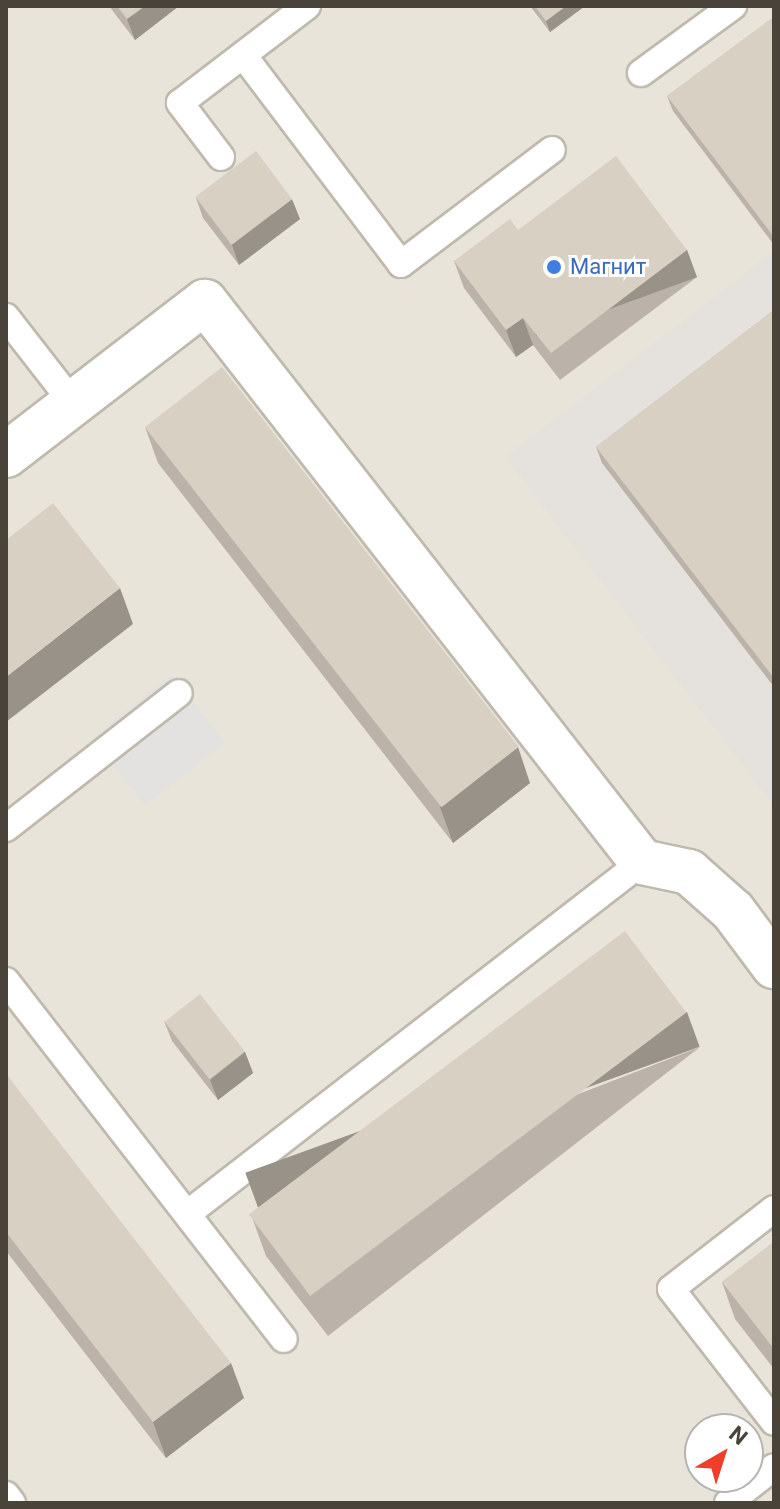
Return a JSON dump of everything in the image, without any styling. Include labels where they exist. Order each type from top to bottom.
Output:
[{"type":"street","points":[[6,455],[205,302],[642,862],[689,872],[733,911],[774,966]]},
{"type":"lane","points":[[641,73],[733,6]]},
{"type":"lane","points":[[221,157],[180,103],[300,8]]},
{"type":"lane","points":[[243,55],[401,264],[552,150]]},
{"type":"lane","points":[[6,317],[73,403]]},
{"type":"lane","points":[[6,828],[179,693]]},
{"type":"lane","points":[[187,1214],[642,862]]},
{"type":"lane","points":[[6,981],[284,1339]]},
{"type":"lane","points":[[774,1209],[671,1289],[774,1422]]},
{"type":"lane","points":[[728,1503],[774,1467]]},
{"type":"lane","points":[[6,1495],[12,1503]]},
{"type":"shaded area","points":[[6,6],[774,6],[774,1503],[6,1503]]},
{"type":"shaded area","points":[[774,251],[774,806],[505,457]]},
{"type":"shaded area","points":[[172,675],[225,743],[145,805],[92,737]]},
{"type":"building","points":[[117,6],[145,6],[127,19]]},
{"type":"building","points":[[535,6],[566,6],[546,21]]},
{"type":"building","points":[[774,17],[774,237],[667,96]]},
{"type":"building","points":[[256,151],[292,199],[231,245],[195,197]]},
{"type":"building","points":[[616,156],[687,250],[551,353],[523,318],[506,330],[454,261],[510,219],[518,230]]},
{"type":"building","points":[[774,310],[774,678],[596,447]]},
{"type":"building","points":[[222,367],[519,747],[442,807],[145,427]]},
{"type":"building","points":[[53,503],[120,588],[6,677],[6,540]]},
{"type":"building","points":[[625,931],[686,1012],[310,1296],[249,1214]]},
{"type":"building","points":[[200,994],[245,1052],[209,1079],[165,1022]]},
{"type":"building","points":[[6,1074],[231,1363],[153,1422],[6,1232]]},
{"type":"building","points":[[774,1242],[774,1349],[722,1282]]},
{"type":"place","name":"Магнит","points":[[554,267]]}]
